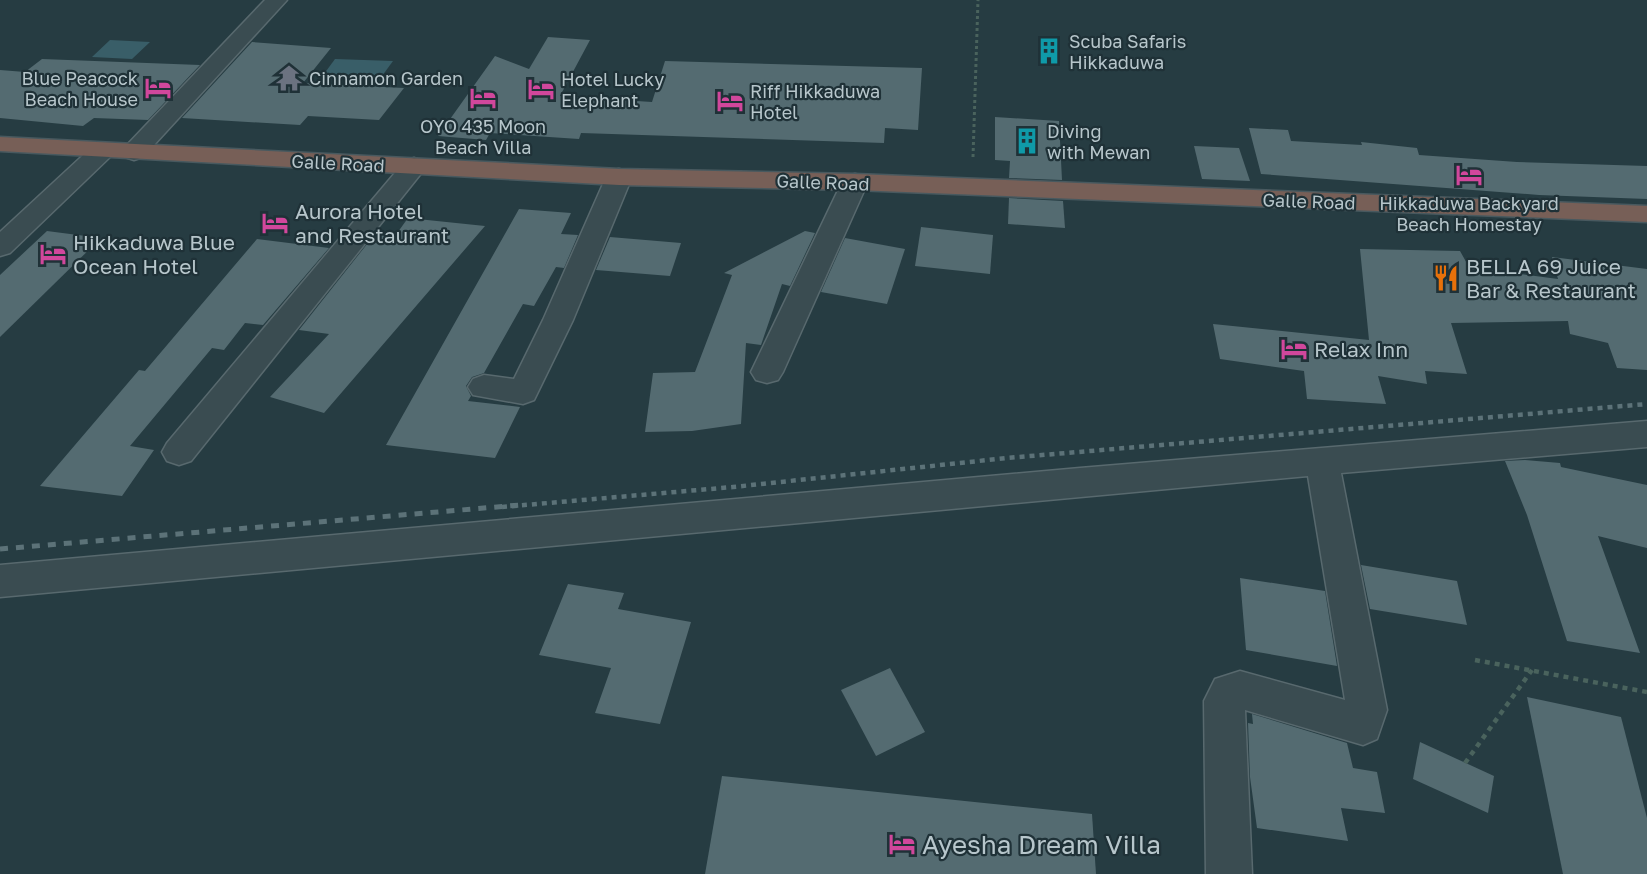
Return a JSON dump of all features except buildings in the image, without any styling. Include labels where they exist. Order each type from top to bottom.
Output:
[{"type":"highway","name":"Galle Road","points":[[0,144],[619,177],[855,182],[1647,214]]},
{"type":"street","points":[[134,152],[277,0]]},
{"type":"street","points":[[0,247],[102,151]]},
{"type":"street","points":[[179,452],[414,166]]},
{"type":"street","points":[[484,387],[523,392],[558,320],[619,177]]},
{"type":"street","points":[[767,372],[855,182]]},
{"type":"street","points":[[0,581],[1322,461],[1647,434]]},
{"type":"street","points":[[1229,874],[1224,700],[1229,692],[1240,690],[1363,725],[1367,710],[1322,461]]},
{"type":"path","points":[[972,187],[978,0]]},
{"type":"path","points":[[1475,660],[1647,692]]},
{"type":"path","points":[[1465,763],[1532,670]]},
{"type":"water","points":[[110,40],[150,42],[132,59],[92,57]]},
{"type":"water","points":[[335,59],[393,61],[382,76],[324,74]]},
{"type":"railway","points":[[502,507],[733,487],[1007,458],[1647,404]]},
{"type":"railway","points":[[0,549],[520,505]]},
{"type":"place","name":"Scuba Safaris Hikkaduwa","points":[[1049,51]]},
{"type":"place","name":"Cinnamon Garden","points":[[289,78]]},
{"type":"place","name":"Blue Peacock Beach House","points":[[158,88]]},
{"type":"place","name":"Hotel Lucky Elephant","points":[[541,89]]},
{"type":"place","name":"OYO 435 Moon Beach Villa","points":[[483,98]]},
{"type":"place","name":"Riff Hikkaduwa Hotel","points":[[730,101]]},
{"type":"place","name":"Diving with Mewan","points":[[1027,141]]},
{"type":"place","name":"Hikkaduwa Backyard Beach Homestay","points":[[1469,175]]},
{"type":"place","name":"Aurora Hotel and Restaurant","points":[[275,223]]},
{"type":"place","name":"Hikkaduwa Blue Ocean Hotel","points":[[53,254]]},
{"type":"place","name":"BELLA 69 Juice Bar & Restaurant","points":[[1446,278]]},
{"type":"place","name":"Relax Inn","points":[[1294,349]]},
{"type":"place","name":"Ayesha Dream Villa","points":[[902,844]]}]
